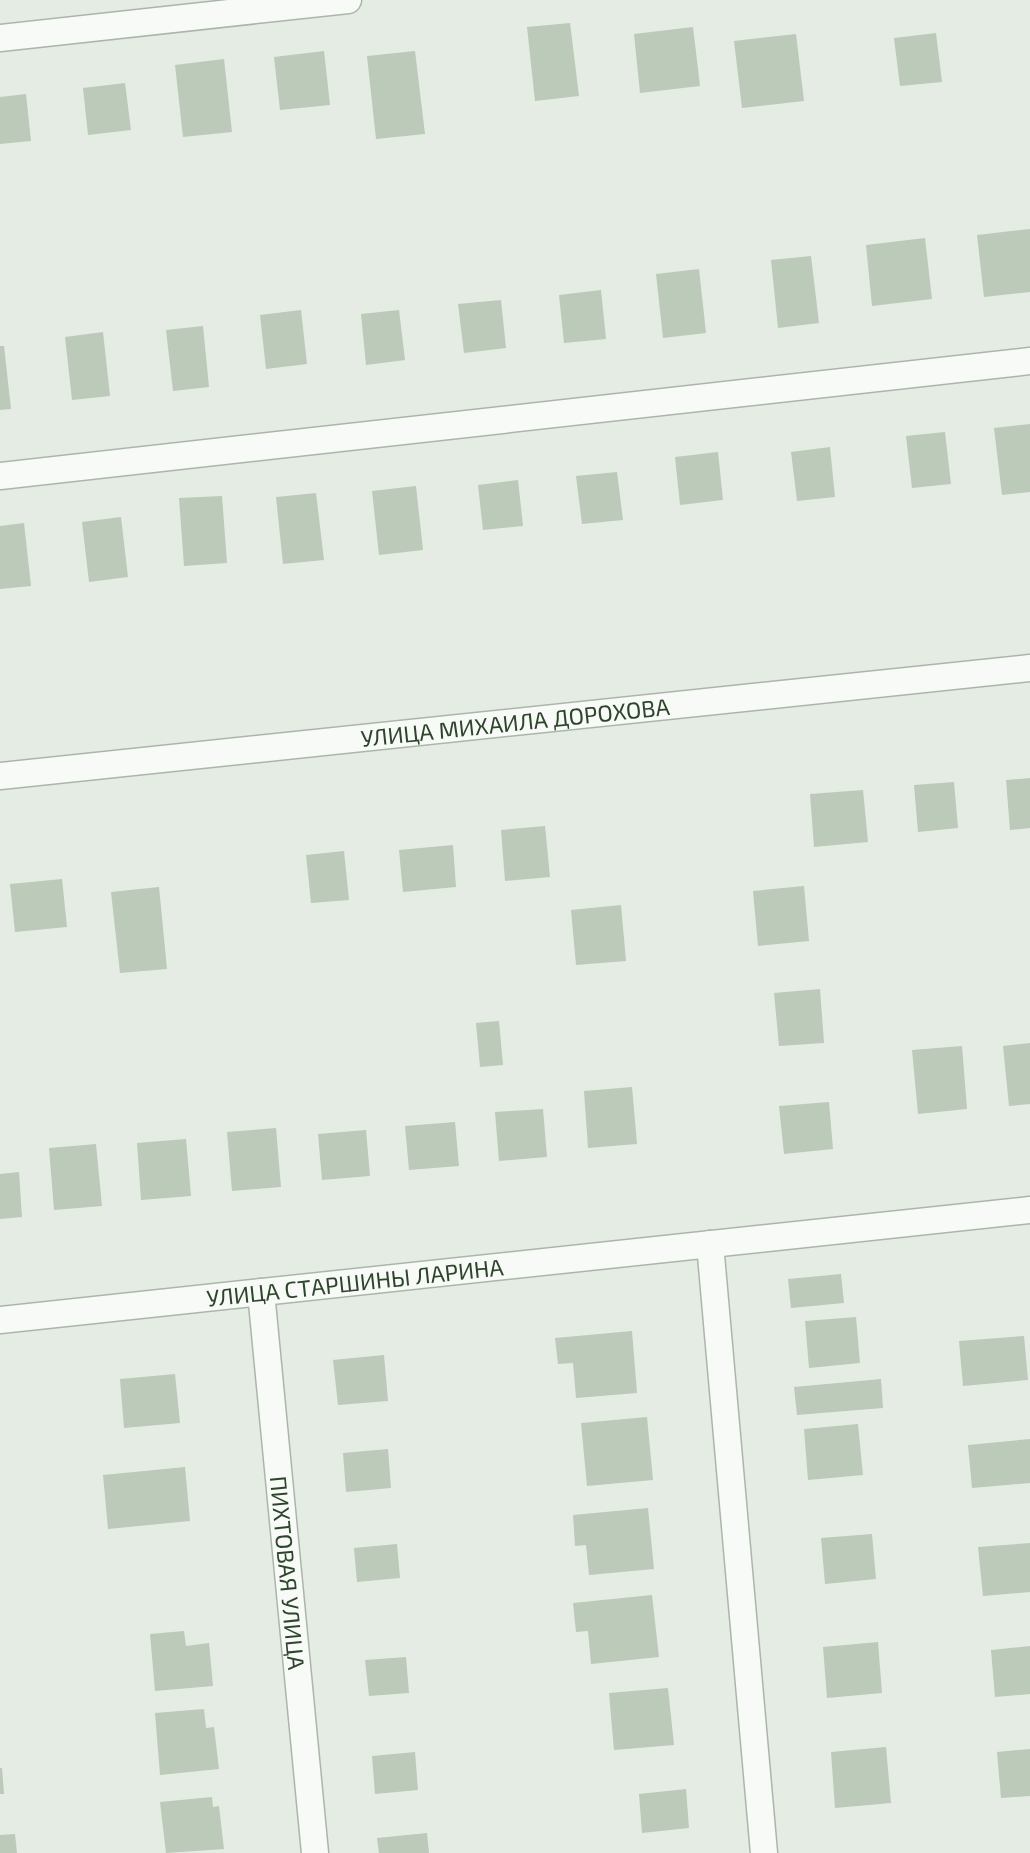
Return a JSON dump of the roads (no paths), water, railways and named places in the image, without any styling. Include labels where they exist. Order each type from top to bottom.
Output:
[{"type":"street","points":[[0,38],[348,0]]},
{"type":"street","points":[[0,476],[1030,361]]},
{"type":"street","name":"УЛИЦА МИХАИЛА ДОРОХОВА","points":[[0,776],[1030,668]]},
{"type":"street","name":"УЛИЦА СТАРШИНЫ ЛАРИНА","points":[[0,1320],[1030,1210]]},
{"type":"street","points":[[710,1244],[764,1853]]},
{"type":"street","name":"ПИХТОВАЯ УЛИЦА","points":[[261,1292],[315,1853]]}]
